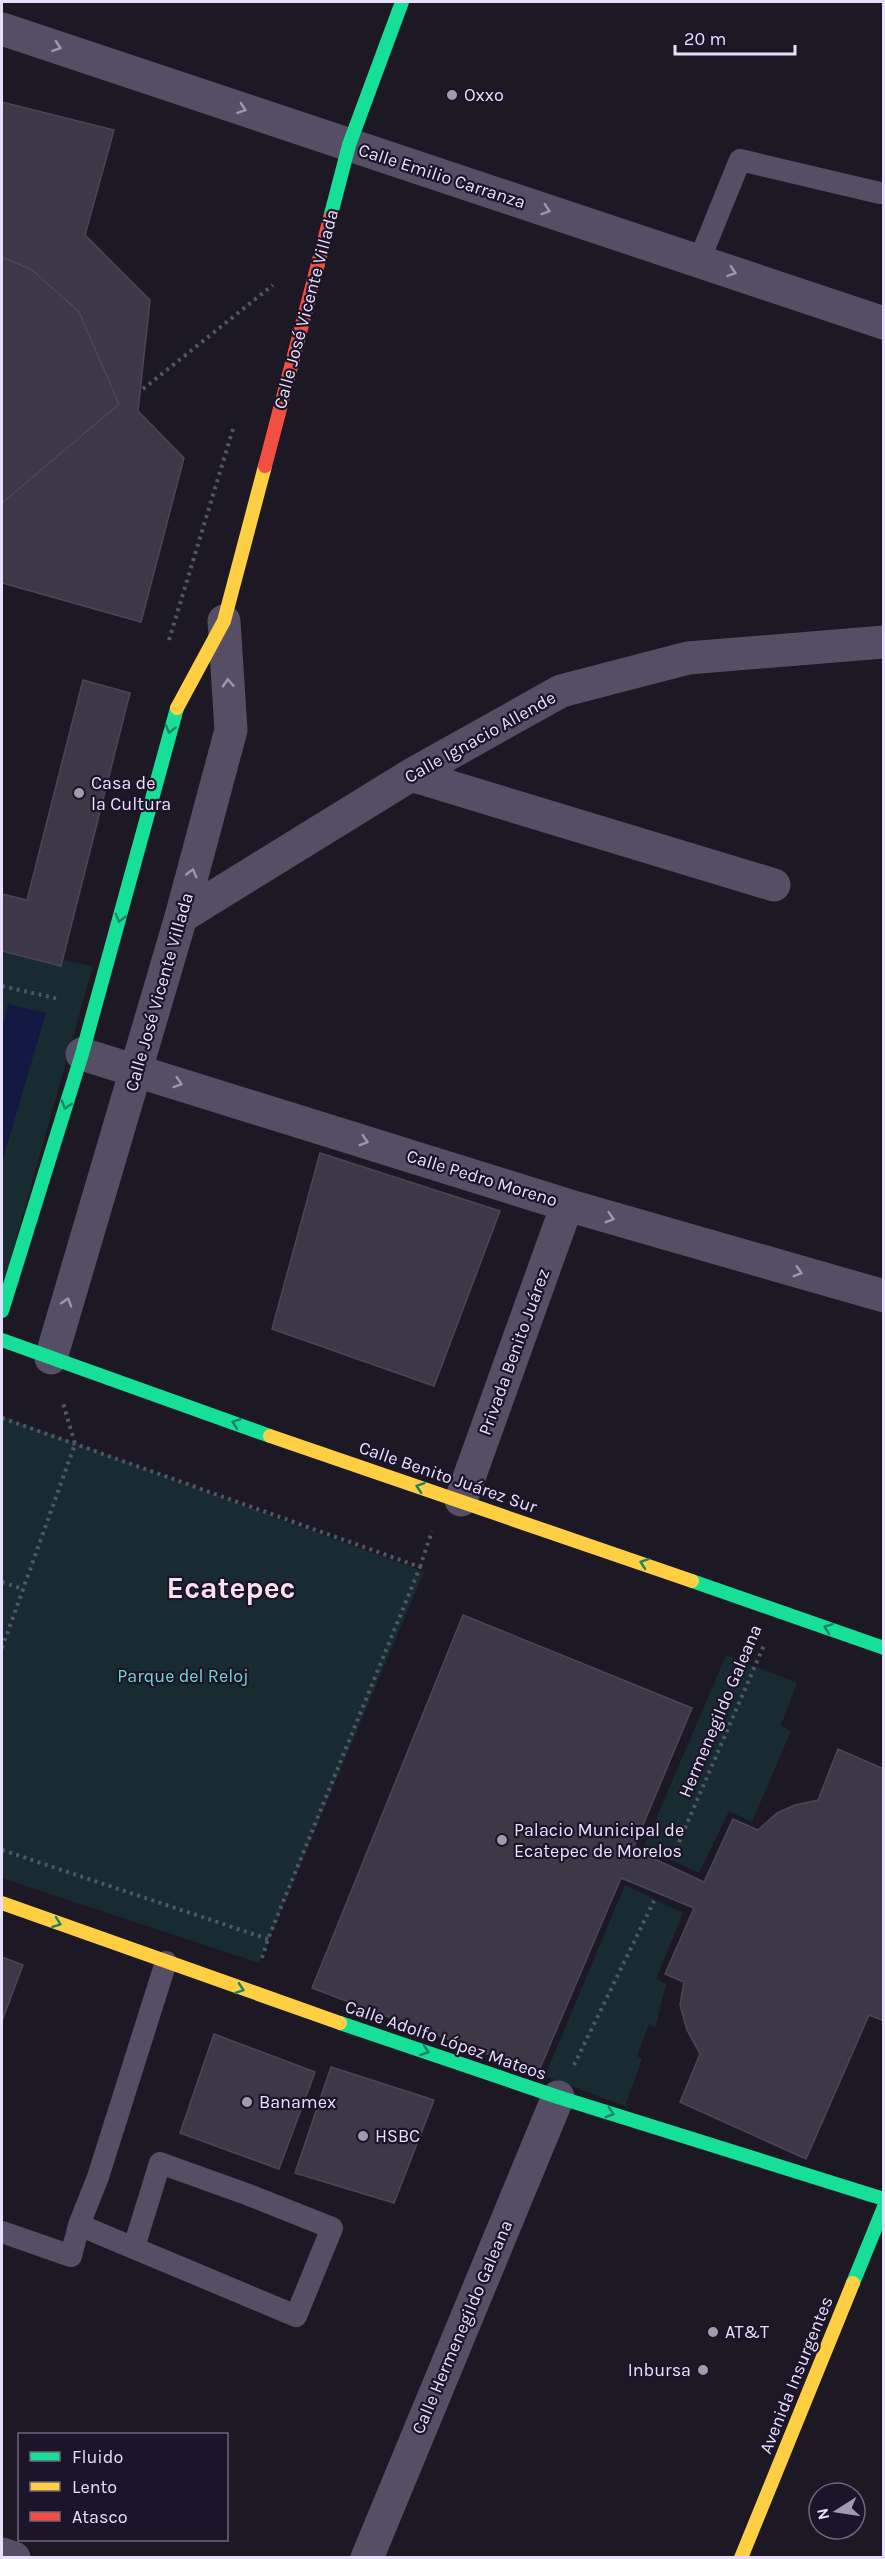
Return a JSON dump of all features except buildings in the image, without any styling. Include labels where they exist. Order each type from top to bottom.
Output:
[{"type":"street","name":"Calle José Vicente Villada","points":[[2,1311],[82,1054],[174,714],[224,621],[349,145],[402,2]]},
{"type":"street","name":"Calle Emilio Carranza","points":[[2,28],[884,323]]},
{"type":"street","name":"Calle José Vicente Villada","points":[[51,1358],[181,917],[231,730],[224,621]]},
{"type":"street","name":"Calle Ignacio Allende","points":[[181,917],[411,775],[561,691],[688,658],[884,642]]},
{"type":"street","points":[[411,775],[774,885]]},
{"type":"street","name":"Calle Pedro Moreno","points":[[82,1054],[567,1205],[884,1296]]},
{"type":"street","name":"Privada Benito Juárez","points":[[461,1500],[567,1205]]},
{"type":"street","name":"Calle Benito Juárez Sur","points":[[2,1340],[884,1648]]},
{"type":"street","name":"Calle Adolfo López Mateos","points":[[2,1903],[558,2097],[884,2199]]},
{"type":"street","name":"Calle Hermenegildo Galeana","points":[[367,2558],[558,2097]]},
{"type":"street","name":"Avenida Insurgentes","points":[[741,2558],[884,2207]]},
{"type":"street","points":[[2,2554],[14,2558]]},
{"type":"lane","points":[[699,261],[740,159],[880,193]]},
{"type":"lane","points":[[2,2232],[70,2256],[98,2177],[166,1962]]},
{"type":"lane","points":[[80,2225],[296,2316],[332,2228],[249,2194],[160,2163],[134,2247]]},
{"type":"path","points":[[142,389],[278,281],[274,292]]},
{"type":"path","points":[[167,646],[236,418]]},
{"type":"path","points":[[2,986],[60,1000]]},
{"type":"path","points":[[57,1011],[63,988]]},
{"type":"path","points":[[2,1418],[420,1567],[268,1939],[2,1850]]},
{"type":"path","points":[[2,1648],[75,1444]]},
{"type":"path","points":[[2,1582],[23,1589]]},
{"type":"path","name":"Hermenegildo Galeana","points":[[673,1856],[778,1610]]},
{"type":"path","points":[[558,2097],[654,1901]]},
{"type":"green space","points":[[2,949],[93,966],[2,1289]]},
{"type":"green space","name":"Parque del Reloj","points":[[2,1416],[424,1572],[259,1963],[2,1878]]},
{"type":"green space","points":[[726,1655],[797,1683],[781,1725],[791,1731],[752,1822],[729,1811],[699,1873],[644,1847]]},
{"type":"green space","points":[[625,1885],[683,1913],[656,1979],[666,1984],[655,2028],[649,2024],[637,2056],[642,2059],[625,2106],[545,2076]]},
{"type":"water","points":[[8,1004],[46,1013],[2,1162],[2,1028]]},
{"type":"traffic: fast","points":[[330,218],[349,145],[402,2]]},
{"type":"traffic: fast","points":[[2,1311],[82,1054],[177,708]]},
{"type":"traffic: fast","points":[[2,1340],[270,1436]]},
{"type":"traffic: fast","points":[[692,1581],[884,1648]]},
{"type":"traffic: fast","points":[[340,2023],[558,2097],[884,2199]]},
{"type":"traffic: fast","points":[[853,2283],[884,2207]]},
{"type":"traffic: slow","points":[[177,708],[224,621],[265,466]]},
{"type":"traffic: slow","points":[[270,1436],[692,1581]]},
{"type":"traffic: slow","points":[[2,1903],[340,2023]]},
{"type":"traffic: slow","points":[[741,2558],[853,2283]]},
{"type":"traffic: jam","points":[[265,466],[330,218]]},
{"type":"place","name":"Oxxo","points":[[452,95]]},
{"type":"place","name":"Casa de la Cultura","points":[[79,793]]},
{"type":"place","name":"Palacio Municipal de Ecatepec de Morelos","points":[[502,1840]]},
{"type":"place","name":"Banamex","points":[[247,2102]]},
{"type":"place","name":"HSBC","points":[[363,2136]]},
{"type":"place","name":"AT&T","points":[[713,2332]]},
{"type":"place","name":"Inbursa","points":[[703,2370]]},
{"type":"district","name":"Ecatepec","points":[[231,1588]]}]
